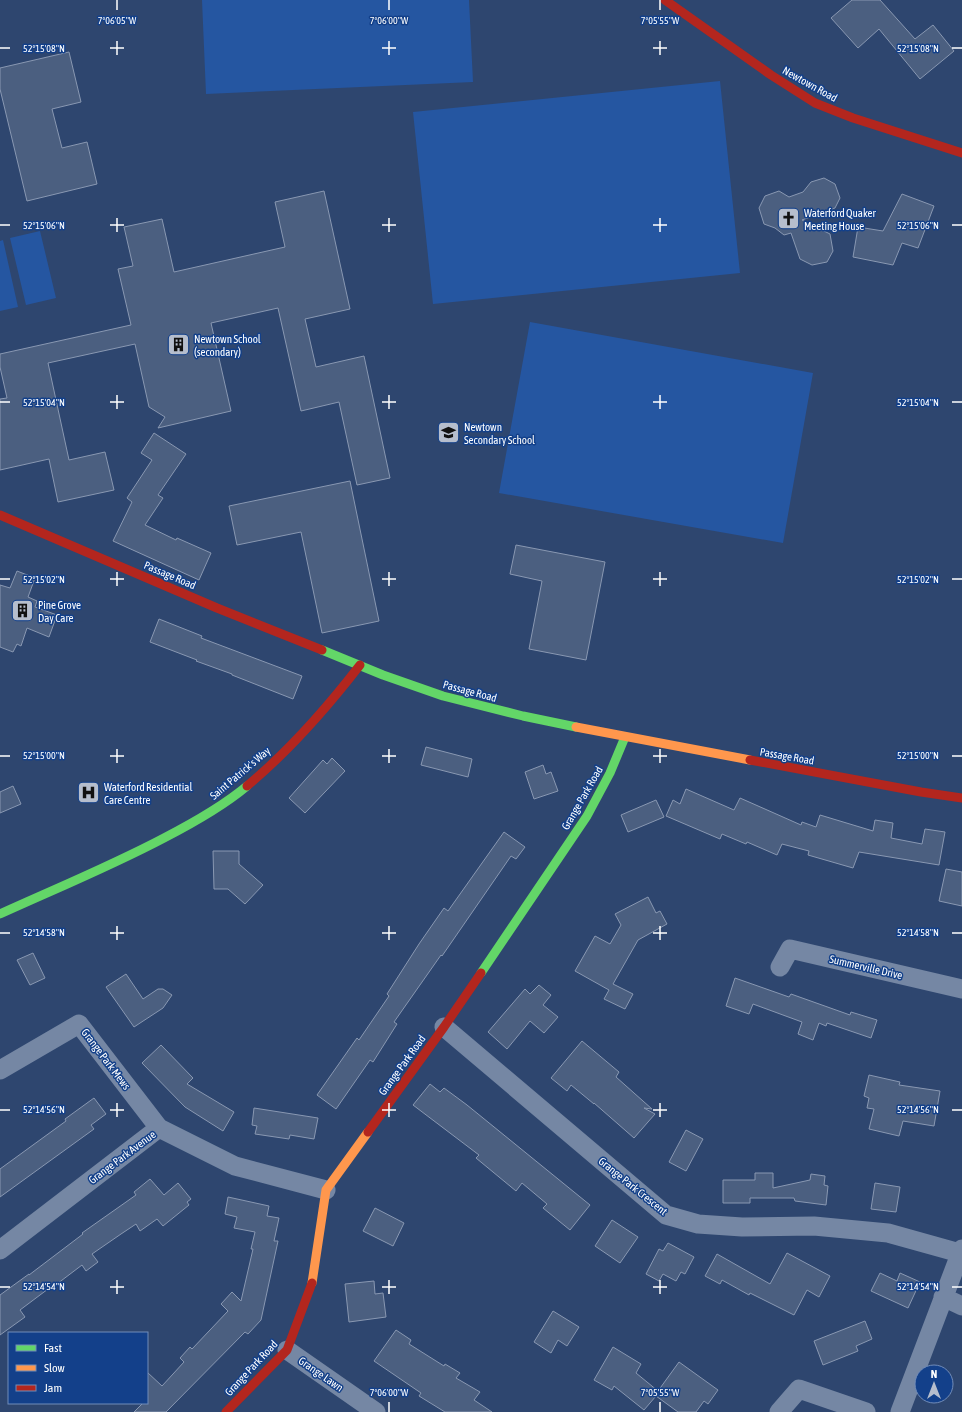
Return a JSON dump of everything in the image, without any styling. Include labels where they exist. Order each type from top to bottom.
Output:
[{"type":"main road","name":"Newtown Road","points":[[665,0],[771,75],[815,103],[853,118],[962,153]]},
{"type":"main road","name":"Passage Road","points":[[0,515],[217,608],[403,683],[443,696],[625,738],[914,791],[962,798]]},
{"type":"main road","name":"Saint Patrick's Way","points":[[0,914],[147,847],[199,819],[226,802],[255,779],[305,730],[328,706],[360,665]]},
{"type":"main road","name":"Grange Park Road","points":[[226,1412],[287,1350],[312,1282],[326,1190],[444,1027],[598,799],[609,778],[625,738]]},
{"type":"street","name":"Summerville Drive","points":[[780,967],[790,950],[962,989]]},
{"type":"street","name":"Grange Park Mews","points":[[0,1070],[79,1024],[159,1128]]},
{"type":"street","name":"Grange Park Crescent","points":[[444,1027],[666,1215],[698,1224],[735,1227],[814,1226],[888,1233],[961,1251]]},
{"type":"street","name":"Grange Park Avenue","points":[[0,1250],[159,1128],[235,1166],[326,1190]]},
{"type":"street","points":[[900,1412],[961,1251]]},
{"type":"street","points":[[943,1298],[962,1306]]},
{"type":"street","name":"Grange Lawn","points":[[287,1350],[376,1412]]},
{"type":"street","points":[[779,1412],[799,1389],[866,1412]]},
{"type":"shaded area","points":[[202,0],[469,0],[473,82],[206,94]]},
{"type":"shaded area","points":[[720,81],[740,273],[433,304],[413,112]]},
{"type":"shaded area","points":[[40,231],[56,298],[26,305],[10,238]]},
{"type":"shaded area","points":[[3,240],[18,307],[0,311],[0,241]]},
{"type":"shaded area","points":[[530,322],[813,373],[783,543],[499,493]]},
{"type":"building","points":[[852,0],[880,0],[915,39],[933,25],[954,51],[920,79],[879,29],[858,48],[831,18]]},
{"type":"building","points":[[69,52],[81,102],[52,109],[62,148],[87,142],[97,184],[27,201],[0,89],[0,68]]},
{"type":"building","name":"Waterford Quaker Meeting House","points":[[824,178],[835,184],[840,198],[835,208],[802,220],[830,234],[833,251],[827,262],[812,265],[800,259],[791,233],[784,235],[775,228],[764,224],[759,208],[765,196],[779,191],[789,197],[803,192],[811,182]]},
{"type":"building","name":"Newtown School (secondary)","points":[[324,191],[350,309],[305,319],[316,367],[364,356],[390,478],[357,485],[339,402],[301,411],[278,308],[211,323],[231,411],[158,428],[165,417],[149,407],[135,344],[48,363],[69,460],[105,452],[114,490],[58,502],[49,459],[0,470],[0,399],[7,398],[0,367],[0,354],[131,325],[118,269],[133,266],[124,227],[162,219],[174,272],[285,247],[275,202]]},
{"type":"building","points":[[902,194],[934,206],[918,248],[902,243],[893,265],[853,257],[858,227],[883,231]]},
{"type":"building","points":[[154,433],[186,454],[158,495],[163,498],[145,525],[176,540],[177,538],[211,553],[199,580],[113,541],[132,502],[127,498],[152,460],[141,453]]},
{"type":"building","points":[[350,481],[379,621],[322,633],[301,532],[237,545],[229,506]]},
{"type":"building","points":[[516,545],[605,562],[586,660],[529,649],[542,581],[510,574]]},
{"type":"building","name":"Pine Grove Day Care","points":[[17,571],[35,578],[28,597],[37,601],[35,607],[57,615],[49,637],[27,628],[21,646],[17,644],[13,652],[0,647],[0,585],[10,588]]},
{"type":"building","points":[[159,619],[202,636],[201,638],[302,676],[293,699],[150,642]]},
{"type":"building","points":[[426,747],[472,759],[468,777],[421,765]]},
{"type":"building","points":[[332,758],[345,771],[305,813],[289,798],[323,760],[327,764]]},
{"type":"building","points":[[543,765],[546,774],[551,772],[558,791],[534,799],[525,772]]},
{"type":"building","points":[[13,786],[21,804],[0,813],[0,792]]},
{"type":"building","points":[[686,789],[734,810],[740,798],[801,825],[802,822],[816,827],[820,815],[873,831],[875,820],[893,823],[891,838],[922,844],[925,829],[945,832],[939,865],[859,852],[853,868],[808,855],[809,851],[782,844],[777,855],[747,842],[746,844],[722,834],[720,839],[666,816],[673,800],[680,804]]},
{"type":"building","points":[[656,800],[664,817],[628,832],[621,815]]},
{"type":"building","points":[[504,832],[525,847],[516,859],[511,856],[442,956],[441,955],[394,1022],[397,1024],[373,1062],[370,1060],[336,1109],[317,1095],[357,1038],[359,1040],[389,996],[387,994],[444,908],[448,911]]},
{"type":"building","points":[[213,851],[239,851],[239,864],[263,885],[245,904],[228,889],[214,889]]},
{"type":"building","points":[[946,869],[962,872],[962,906],[939,901]]},
{"type":"building","points":[[648,897],[656,913],[660,911],[667,924],[638,940],[613,984],[633,994],[625,1009],[604,999],[609,990],[575,971],[595,936],[610,944],[621,925],[615,914]]},
{"type":"building","points":[[33,953],[45,978],[30,985],[17,960]]},
{"type":"building","points":[[126,974],[143,999],[158,989],[163,989],[172,995],[163,1008],[134,1027],[106,987]]},
{"type":"building","points":[[735,978],[789,997],[791,994],[850,1015],[851,1012],[877,1020],[871,1038],[827,1023],[826,1026],[819,1023],[813,1040],[798,1034],[802,1022],[753,1004],[749,1014],[726,1006]]},
{"type":"building","points":[[539,985],[551,995],[543,1005],[558,1017],[544,1033],[530,1021],[507,1049],[488,1032],[525,989],[530,994]]},
{"type":"building","points":[[582,1041],[619,1072],[616,1077],[652,1109],[644,1108],[655,1114],[634,1138],[571,1085],[567,1091],[551,1078]]},
{"type":"building","points":[[161,1045],[193,1078],[187,1084],[234,1112],[223,1131],[185,1107],[142,1063]]},
{"type":"building","points":[[869,1075],[900,1082],[899,1085],[940,1091],[934,1126],[903,1121],[899,1136],[869,1129],[874,1109],[867,1108],[869,1098],[864,1096]]},
{"type":"building","points":[[430,1084],[440,1092],[444,1088],[467,1105],[590,1205],[570,1230],[543,1208],[547,1204],[522,1183],[516,1191],[476,1158],[479,1155],[413,1105]]},
{"type":"building","points":[[94,1098],[106,1114],[91,1125],[94,1129],[0,1197],[0,1169],[66,1121],[65,1119]]},
{"type":"building","points":[[254,1108],[318,1118],[314,1139],[290,1135],[289,1139],[255,1134],[257,1126],[252,1125]]},
{"type":"building","points":[[686,1130],[703,1139],[686,1171],[669,1162]]},
{"type":"building","points":[[755,1173],[773,1173],[773,1188],[810,1180],[811,1174],[825,1176],[824,1185],[828,1186],[826,1205],[795,1201],[794,1198],[750,1198],[750,1203],[723,1203],[723,1180],[755,1180]]},
{"type":"building","points":[[150,1179],[164,1195],[178,1183],[191,1199],[187,1202],[189,1205],[163,1226],[157,1219],[140,1231],[136,1224],[121,1234],[92,1254],[98,1262],[86,1271],[82,1265],[49,1290],[48,1289],[20,1310],[25,1317],[0,1335],[0,1295],[29,1275],[83,1234],[82,1233],[136,1195],[134,1192]]},
{"type":"building","points":[[875,1183],[900,1187],[896,1212],[871,1209]]},
{"type":"building","points":[[228,1197],[269,1206],[267,1216],[279,1218],[274,1241],[278,1241],[261,1320],[248,1334],[245,1332],[166,1412],[134,1412],[142,1404],[148,1404],[148,1373],[162,1386],[184,1362],[180,1358],[190,1347],[192,1349],[228,1311],[221,1304],[232,1292],[241,1301],[253,1249],[251,1249],[255,1232],[234,1228],[237,1217],[225,1214]]},
{"type":"building","points":[[375,1208],[404,1223],[393,1246],[363,1231]]},
{"type":"building","points":[[612,1220],[638,1237],[620,1263],[595,1246]]},
{"type":"building","points":[[668,1243],[694,1257],[685,1274],[681,1272],[676,1281],[663,1274],[659,1281],[646,1274],[659,1249],[663,1251]]},
{"type":"building","points":[[787,1253],[830,1276],[819,1297],[807,1290],[794,1315],[750,1293],[749,1295],[722,1280],[720,1284],[705,1276],[717,1254],[770,1284]]},
{"type":"building","points":[[880,1273],[897,1281],[900,1273],[920,1282],[908,1308],[871,1291]]},
{"type":"building","points":[[374,1281],[375,1294],[383,1293],[386,1317],[349,1322],[345,1284]]},
{"type":"building","points":[[553,1311],[579,1327],[567,1346],[558,1340],[551,1353],[534,1342]]},
{"type":"building","points":[[865,1321],[872,1339],[856,1346],[858,1351],[823,1365],[814,1341]]},
{"type":"building","points":[[396,1330],[411,1340],[409,1344],[444,1366],[445,1364],[460,1373],[456,1378],[480,1392],[474,1400],[492,1412],[445,1412],[419,1396],[421,1393],[374,1361]]},
{"type":"building","points":[[613,1347],[641,1364],[636,1373],[658,1391],[679,1362],[718,1390],[708,1404],[704,1401],[696,1412],[678,1412],[656,1396],[644,1410],[614,1386],[612,1390],[594,1380]]},
{"type":"traffic: fast","points":[[322,650],[383,675],[443,696],[523,716],[576,727]]},
{"type":"traffic: fast","points":[[481,973],[587,816],[610,773],[625,737]]},
{"type":"traffic: fast","points":[[0,914],[103,868],[164,838],[228,801],[247,786]]},
{"type":"traffic: slow","points":[[576,727],[750,760]]},
{"type":"traffic: slow","points":[[312,1283],[326,1190],[368,1132]]},
{"type":"traffic: jam","points":[[665,0],[771,75],[815,103],[853,118],[962,153]]},
{"type":"traffic: jam","points":[[0,515],[217,608],[322,650]]},
{"type":"traffic: jam","points":[[247,786],[293,743],[360,665]]},
{"type":"traffic: jam","points":[[750,760],[921,792],[962,798]]},
{"type":"traffic: jam","points":[[368,1132],[481,973]]},
{"type":"traffic: jam","points":[[226,1412],[287,1350],[312,1283]]},
{"type":"place","name":"Waterford Quaker Meeting House","points":[[788,219]]},
{"type":"place","name":"Newtown School (secondary)","points":[[179,345]]},
{"type":"place","name":"Newtown Secondary School","points":[[448,433]]},
{"type":"place","name":"Pine Grove Day Care","points":[[23,611]]},
{"type":"place","name":"Waterford Residential Care Centre","points":[[89,793]]}]
